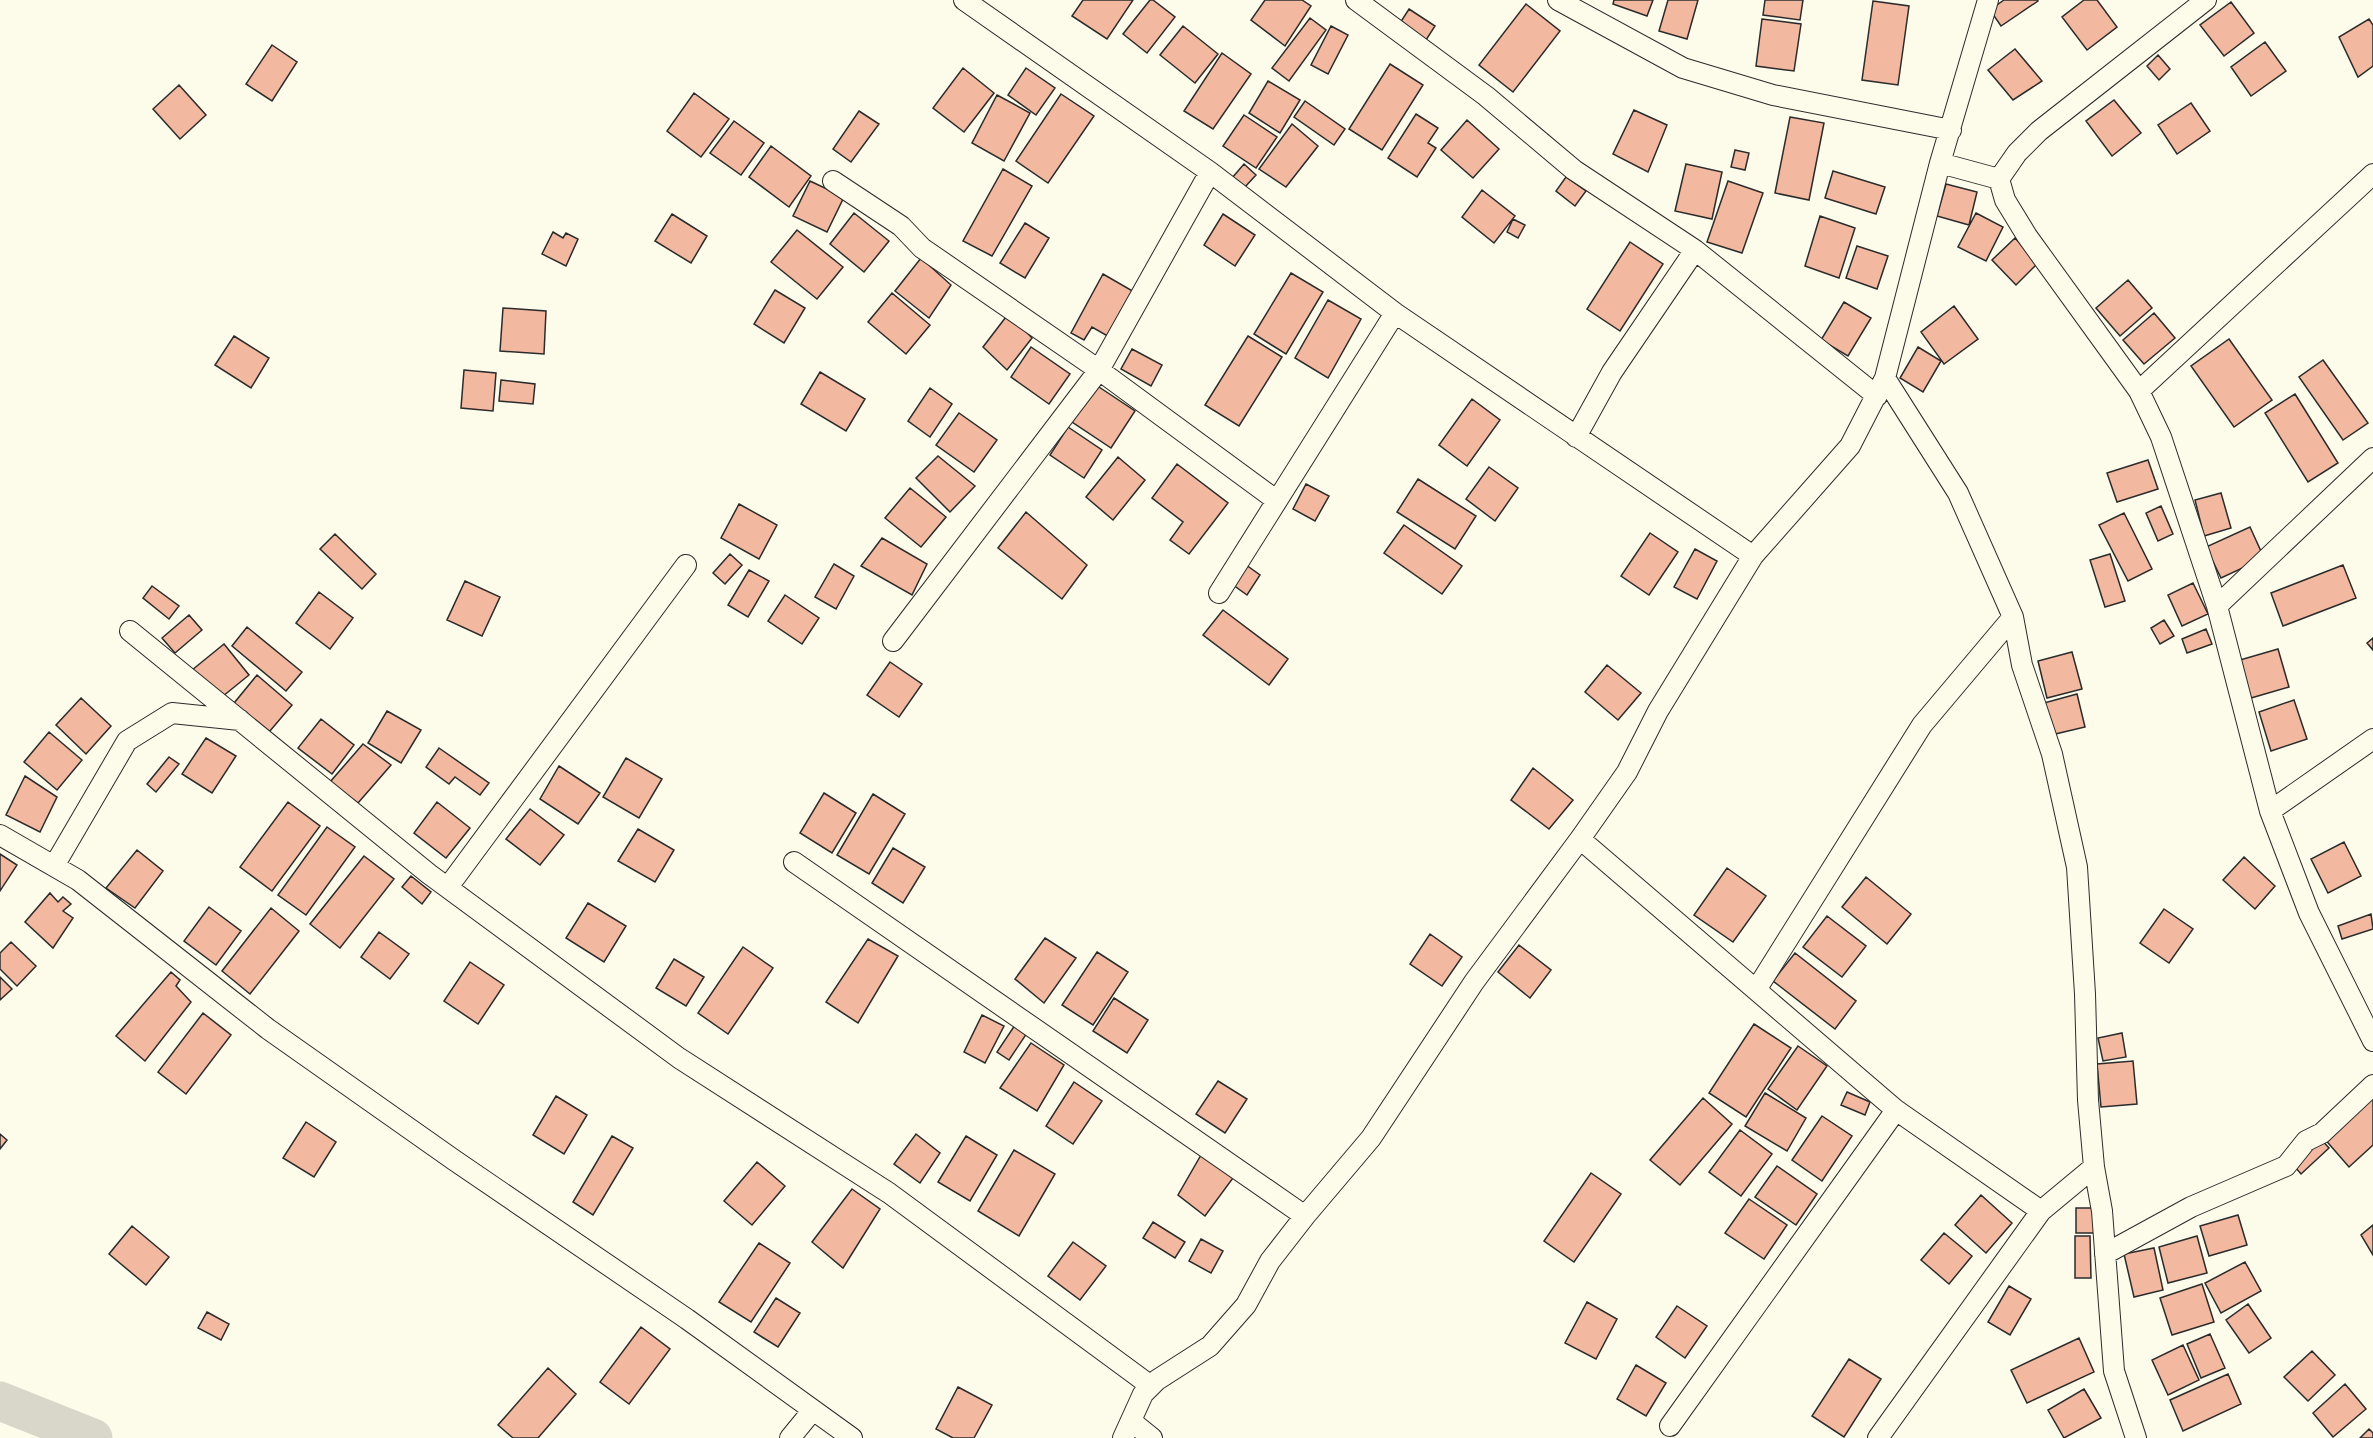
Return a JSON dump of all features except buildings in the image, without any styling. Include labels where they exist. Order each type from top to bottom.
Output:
[{"type":"street","points":[[964,0],[1210,172],[1395,313],[1753,556]]},
{"type":"street","points":[[1356,0],[1486,96],[1574,170],[1695,250],[1877,396]]},
{"type":"street","points":[[1558,0],[1683,68],[1773,95],[1951,130]]},
{"type":"street","points":[[1152,1438],[1127,1429],[1143,1394],[1151,1386],[1210,1346],[1246,1305],[1270,1261],[1371,1138],[1474,982],[1627,772],[1658,711],[1753,556],[1850,446],[1885,378],[1940,164],[1988,0]]},
{"type":"street","points":[[1999,179],[2017,153],[2040,131],[2206,0]]},
{"type":"street","points":[[1940,164],[1999,179]]},
{"type":"street","points":[[893,642],[1099,370],[1210,172]]},
{"type":"street","points":[[2139,391],[2373,174]]},
{"type":"street","points":[[1999,179],[2005,200],[2027,236],[2139,391],[2161,437],[2217,606],[2270,811],[2309,913],[2373,1041]]},
{"type":"street","points":[[833,181],[901,226],[922,248],[1099,370],[1276,500]]},
{"type":"street","points":[[1576,437],[1612,372],[1695,250]]},
{"type":"street","points":[[1219,593],[1395,313]]},
{"type":"street","points":[[1885,378],[1958,494],[2013,617],[2022,665],[2052,754],[2077,867],[2085,994],[2088,1100],[2094,1167],[2102,1211],[2114,1371],[2136,1438]]},
{"type":"street","points":[[2217,606],[2373,458]]},
{"type":"street","points":[[448,887],[686,565]]},
{"type":"street","points":[[1756,990],[1922,725],[2013,617]]},
{"type":"street","points":[[130,631],[429,874],[680,1058],[889,1192],[1151,1386]]},
{"type":"street","points":[[54,866],[127,741],[172,713],[240,720]]},
{"type":"street","points":[[2270,811],[2373,739]]},
{"type":"street","points":[[0,835],[78,880],[268,1029],[454,1160],[687,1319],[852,1438]]},
{"type":"street","points":[[1580,839],[1896,1110],[2041,1211]]},
{"type":"street","points":[[794,862],[1305,1216]]},
{"type":"street","points":[[2105,1254],[2190,1207],[2286,1166],[2306,1141],[2322,1133],[2373,1085]]},
{"type":"street","points":[[1670,1426],[1896,1110]]},
{"type":"street","points":[[1878,1438],[2041,1211],[2094,1167]]},
{"type":"street","points":[[790,1438],[813,1410]]},
{"type":"waterway","points":[[0,1401],[93,1438]]}]
